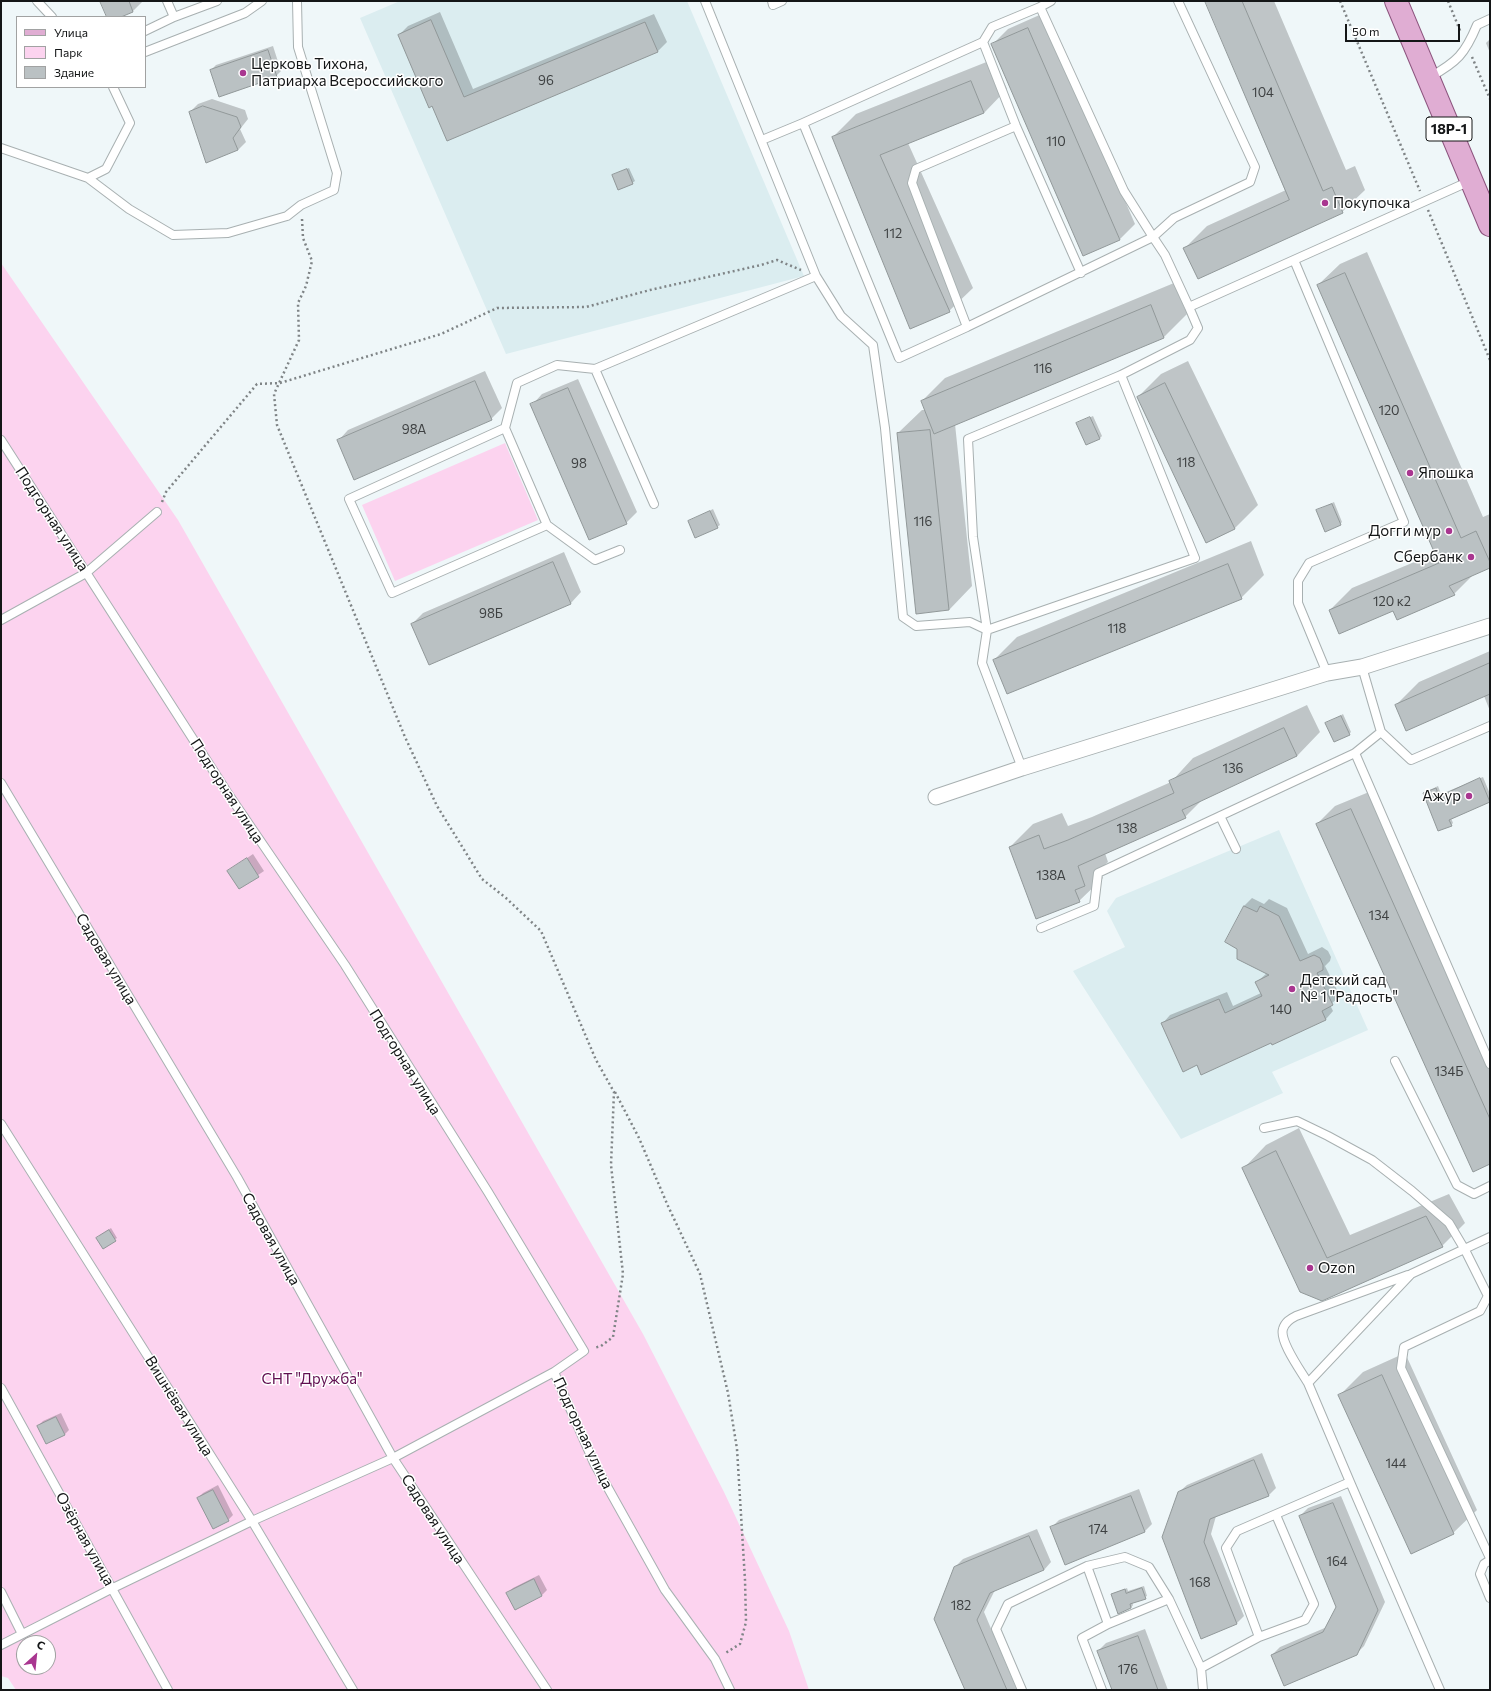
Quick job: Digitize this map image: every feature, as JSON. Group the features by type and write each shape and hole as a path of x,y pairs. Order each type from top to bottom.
{"main road":[{"name":"18Р-1","path":"1396,1 1471,180 1488,216"}],"street":[{"path":"936,797 1022,768 1327,673 1362,668 1490,626"}],"lane":[{"path":"37,1 51,16"},
{"path":"167,1 174,17"},
{"path":"146,30 217,1"},
{"path":"146,52 246,12 262,1"},
{"path":"1,148 88,178 128,209 172,235 228,233 287,216 301,205 334,190 337,173 298,47 297,1"},
{"path":"705,1 816,276 841,316 873,345 884,428 903,617 916,626 970,622 987,630 1195,558 1121,375"},
{"path":"772,1 773,5 782,1"},
{"path":"762,140 983,42 992,27 1051,1"},
{"path":"803,123 899,358 1081,273 1154,237 1174,218 1250,182 1255,167 1178,1"},
{"path":"1022,768 982,663 987,630 973,537 968,439 1121,375 1190,340 1198,328 1165,255 1124,191 1040,7"},
{"path":"1428,78 1450,66 1467,47 1477,25 1490,19"},
{"path":"983,42 1016,126 1081,273"},
{"path":"88,178 106,169 130,123 113,88"},
{"path":"967,327 912,183 916,169 1016,126"},
{"path":"1189,307 1471,180"},
{"path":"1294,260 1404,522 1309,563 1298,581 1298,603 1327,673"},
{"path":"620,550 595,560 547,525 505,428 517,383 557,365 595,369 816,276"},
{"path":"595,369 654,504"},
{"path":"505,428 349,499 392,593 547,525"},
{"name":"Подгорная улица","path":"1,440 227,792 349,972 488,1192 584,1351 554,1372 594,1463 665,1590 715,1659 730,1690"},
{"path":"1,620 86,573 157,512"},
{"path":"1362,668 1381,732 1411,760 1490,726"},
{"path":"1041,928 1094,906 1098,873 1355,753 1381,732"},
{"path":"1355,753 1490,1064"},
{"name":"Садовая улица","path":"1,783 237,1177 393,1458 547,1690"},
{"path":"1220,816 1236,849"},
{"path":"1395,1061 1457,1185 1474,1194 1490,1186"},
{"path":"1264,1128 1297,1121 1372,1160 1412,1191 1448,1223 1465,1250 1488,1296 1480,1311 1404,1347 1401,1368 1490,1559 1484,1564 1480,1574 1490,1598"},
{"name":"Вишнёвая улица","path":"1,1124 252,1521 353,1690"},
{"path":"1440,1690 1308,1383 1282,1338 1283,1329 1287,1322 1296,1316 1411,1274 1490,1237"},
{"path":"1308,1383 1411,1274"},
{"path":"1,1645 113,1588 252,1521 393,1458 554,1372"},
{"name":"Озёрная улица","path":"1,1388 113,1588 168,1690"},
{"path":"1259,1637 1226,1548 1237,1531 1350,1482"},
{"path":"1201,1668 1259,1637 1305,1620 1314,1604 1276,1515"},
{"path":"1022,1690 996,1628 1008,1604 1087,1566 1125,1557 1149,1567 1169,1599 1201,1668 1203,1690"},
{"path":"1087,1566 1108,1624"},
{"path":"1,1592 22,1634"},
{"path":"1102,1690 1082,1638 1108,1624 1169,1599"}],"path":[{"path":"1340,1 1490,360"},
{"path":"301,205 303,238 312,261 306,286 298,303 299,340 274,394 277,425 405,737 437,806 482,879 506,898 541,932 596,1060 639,1138 668,1206 700,1274 728,1393 737,1450 745,1580 746,1622 740,1644 715,1659"},
{"path":"157,512 166,492 257,384 280,382 441,334 497,308 586,307 650,290 761,266 777,260 816,276"},
{"path":"584,1351 601,1346 612,1337 623,1274 611,1165 614,1092"}],"shaded area":[{"path":"400,1 687,1 804,276 506,354 360,18"},
{"path":"1279,830 1368,1030 1272,1072 1283,1093 1181,1139 1073,971 1125,947 1107,911 1116,898"}],"green space":[{"name":"СНТ \"Дружба\"","path":"1,263 178,520 643,1334 724,1492 789,1631 809,1690 16,1690 8,1678 1,1676"},
{"path":"505,443 538,520 395,581 362,505"}],"building":[{"path":"100,1 129,1 133,12 123,16 107,16"},
{"path":"1205,1 1242,1 1323,191 1332,187 1343,213 1198,279 1183,248 1289,200"},
{"path":"431,20 464,97 645,22 658,52 447,141 432,106 429,108 398,35"},
{"path":"1028,28 1120,240 1083,256 991,44"},
{"name":"Церковь Тихона, Патриарха Всероссийского","path":"268,50 277,77 219,97 210,70"},
{"path":"971,81 984,113 880,155 950,312 910,329 832,137"},
{"path":"203,106 237,117 241,127 233,138 238,150 206,163 189,112"},
{"path":"627,169 633,184 618,190 612,175"},
{"path":"1345,273 1461,538 1476,531 1490,562 1490,568 1449,586 1455,595 1397,620 1393,611 1339,634 1329,610 1439,563 1317,285"},
{"path":"1151,305 1164,338 934,434 921,401"},
{"path":"475,381 492,420 354,480 337,440"},
{"path":"1165,383 1235,529 1206,543 1137,397"},
{"path":"568,388 627,524 589,540 530,404"},
{"path":"1090,417 1100,439 1086,445 1076,423"},
{"path":"930,430 949,610 916,614 897,433"},
{"path":"1332,504 1341,525 1325,532 1316,510"},
{"path":"710,511 718,528 695,538 688,521"},
{"path":"553,562 571,604 429,665 411,624"},
{"path":"1228,564 1242,599 1007,694 993,660"},
{"path":"1490,663 1490,694 1406,731 1395,705"},
{"path":"1341,716 1350,735 1334,742 1325,723"},
{"path":"1284,728 1297,756 1182,810 1186,818 1078,866 1085,886 1075,890 1080,902 1036,919 1009,847 1039,835 1044,849 1068,840 1174,793 1169,781"},
{"path":"1480,778 1490,802 1449,820 1452,826 1438,831 1423,793 1436,788 1439,796"},
{"path":"1351,809 1490,1119 1490,1164 1473,1172 1316,824"},
{"path":"247,858 259,877 239,889 227,871"},
{"name":"Детский сад № 1 \"Радость\"","path":"1244,906 1257,912 1260,906 1279,916 1300,961 1314,955 1320,958 1323,965 1323,970 1317,973 1333,1005 1322,1011 1326,1020 1272,1045 1271,1043 1201,1075 1197,1065 1183,1072 1161,1023 1219,999 1225,1013 1262,996 1255,982 1269,975 1237,959 1237,949 1225,942"},
{"path":"1276,1151 1327,1258 1426,1216 1443,1247 1322,1301 1300,1292 1242,1168"},
{"path":"109,1230 116,1241 103,1249 96,1238"},
{"path":"1382,1375 1454,1534 1411,1554 1338,1395"},
{"path":"56,1417 65,1435 46,1444 37,1426"},
{"path":"1254,1460 1269,1496 1210,1519 1204,1542 1237,1624 1201,1639 1162,1537 1178,1492"},
{"path":"213,1490 229,1521 213,1529 197,1498"},
{"path":"1131,1496 1145,1532 1065,1565 1050,1527"},
{"path":"1333,1503 1378,1610 1357,1655 1284,1686 1271,1655 1323,1632 1336,1607 1299,1516"},
{"path":"1029,1536 1044,1570 990,1593 977,1620 1007,1690 965,1690 934,1619 954,1567"},
{"path":"534,1579 542,1596 515,1610 506,1593"},
{"path":"1142,1588 1146,1599 1130,1604 1131,1608 1118,1614 1111,1594 1125,1589 1126,1593"},
{"path":"1138,1636 1158,1690 1112,1690 1097,1651"}],"place":[{"name":"Церковь Тихона, Патриарха Всероссийского","path":"243,73"},
{"name":"Покупочка","path":"1325,203"},
{"name":"Япошка","path":"1410,473"},
{"name":"Догги мур","path":"1449,531"},
{"name":"Сбербанк","path":"1471,557"},
{"name":"Ажур","path":"1469,796"},
{"name":"Детский сад № 1 \"Радость\"","path":"1292,989"},
{"name":"Ozon","path":"1310,1268"}]}
